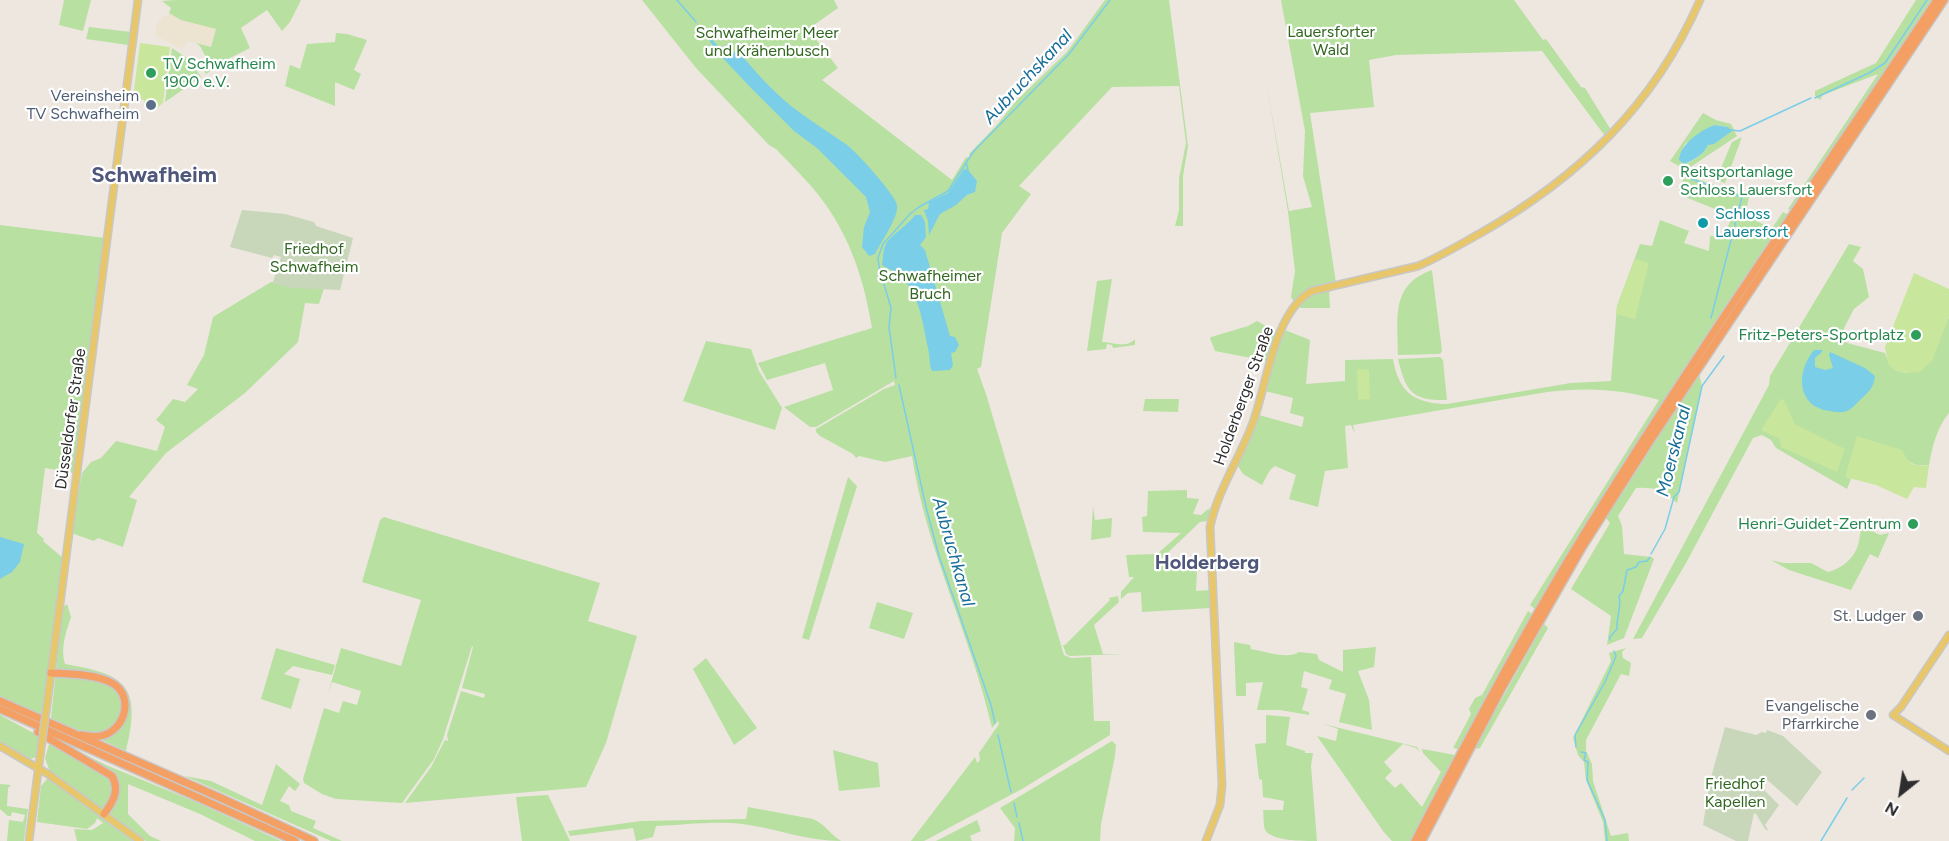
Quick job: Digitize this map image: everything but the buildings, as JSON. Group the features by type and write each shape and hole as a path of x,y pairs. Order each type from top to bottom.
{"highway":[{"path":"1422,841 1467,747 1606,498 1794,220 1937,0"},
{"path":"1799,212 1944,0"},
{"path":"51,673 101,679 117,687 124,698 123,717 113,731 96,737 72,734"},
{"path":"0,701 314,841"},
{"path":"3,711 112,776 116,785 116,794 112,804 104,813"},
{"path":"3,711 296,841"},
{"path":"1415,841 1462,757"}],"main road":[{"name":"Düsseldorfer Straße","path":"29,841 138,0"},
{"name":"Holderberger Straße","path":"1206,841 1220,805 1222,785 1210,527 1221,495 1256,415 1269,361 1293,307 1300,298 1312,291 1418,266 1435,259 1492,227 1552,188 1605,142 1631,114 1672,55 1700,0"},
{"path":"1949,635 1901,707 1893,715 1949,751"},
{"path":"0,746 39,768 140,841"}],"shaded area":[{"path":"169,13 181,20 216,28 211,47 188,41 182,49 156,36 156,27 163,15 166,17"}],"green space":[{"path":"64,0 91,0 83,31 59,25"},
{"path":"301,0 290,22 282,31 267,10 241,28 250,48 206,74 201,64 208,61 196,43 211,47 216,29 181,20 169,13 171,8 162,1"},
{"path":"642,0 834,0 838,8 808,29 838,68 822,80 952,180 966,157 969,158 969,154 1016,101 1067,52 1105,0 1169,0 1188,146 1183,176 1183,226 1175,226 1179,210 1179,178 1186,143 1179,86 1112,87 1019,186 1031,194 1002,233 981,367 977,369 1064,655 1071,658 1091,657 1094,721 1110,721 1110,735 1022,789 924,841 911,841 975,757 977,763 980,760 979,753 999,724 998,721 992,728 973,659 927,525 912,456 885,462 859,456 856,458 816,432 816,429 884,389 895,385 894,381 816,427 810,427 784,407 833,390 825,363 767,380 758,363 872,328 857,266 837,222 804,178 776,149 769,145 696,68"},
{"name":"Lauersforter Wald","path":"1281,0 1514,0 1543,40 1546,39 1581,87 1585,88 1611,130 1659,68 1698,0 1678,43 1631,111 1605,136 1542,51 1396,55 1369,60 1374,107 1310,113 1336,283 1308,290 1294,302 1291,297 1295,271 1288,212 1267,86 1289,211 1312,207 1303,176 1305,131"},
{"path":"1916,0 1933,0 1791,210 1788,209 1878,74 1823,95 1820,100 1815,96 1815,91 1876,63"},
{"path":"89,27 131,32 129,51 128,45 86,39"},
{"path":"336,33 367,40 354,70 361,74 354,90 335,82 335,106 285,86 290,65 300,69 307,44 335,42"},
{"name":"TV Schwafheim 1900 e.V.","path":"140,43 170,47 163,103 156,109 144,107 144,100 133,98"},
{"path":"172,48 190,60 201,77 165,102"},
{"path":"1703,113 1731,124 1737,136 1686,170 1670,161","holes":["1715,125 1728,127 1731,131 1708,145 1698,157 1688,163 1679,156 1685,144"]},
{"path":"1742,137 1725,183 1716,180 1732,142"},
{"path":"1685,175 1749,197 1745,216 1772,228 1783,212 1789,215 1598,504 1535,609 1530,605 1659,400 1617,391 1561,390 1353,425 1355,434 1351,425 1345,426 1348,468 1325,471 1318,507 1289,499 1296,475 1275,466 1270,470 1262,485 1243,474 1238,466 1259,415 1302,427 1304,417 1290,413 1293,398 1265,391 1271,360 1285,330 1310,340 1306,384 1345,381 1345,360 1393,359 1399,380 1404,388 1417,398 1435,403 1447,404 1571,383 1611,381 1617,306 1640,244 1652,246 1660,220 1689,231 1684,243 1709,251 1710,236 1724,237 1732,216 1678,194"},
{"name":"Friedhof Schwafheim","path":"242,210 285,214 314,222 316,226 353,238 340,290 291,288 271,282 273,282 281,257 274,255 272,258 230,247"},
{"path":"0,225 105,238 73,473 45,468 37,533 63,558 42,715 0,696"},
{"path":"1849,244 1861,247 1853,261 1863,269 1869,297 1854,309 1844,328 1847,343 1885,353 1893,367 1907,373 1949,317 1949,413 1938,431 1929,465 1913,464 1903,453 1846,477 1851,479 1847,489 1776,448 1771,440 1762,435 1753,438 1686,563 1642,638 1633,639 1769,385 1770,376"},
{"path":"1635,259 1649,263 1635,319 1616,314"},
{"path":"1432,270 1442,351 1440,354 1398,355 1398,316 1403,294 1418,276"},
{"path":"1914,273 1949,289 1949,317 1932,361 1920,372 1907,373 1894,370 1888,363 1885,347"},
{"path":"1112,279 1102,342 1128,344 1135,339 1135,345 1113,348 1112,345 1107,344 1106,349 1087,351 1097,281"},
{"path":"271,282 291,288 324,288 319,304 305,303 298,342 245,393 166,453 129,497 137,500 123,547 98,538 94,541 71,533 82,473 91,462 101,458 116,441 157,451 165,427 156,420 173,399 185,402 198,389 187,385 204,355 213,317"},
{"path":"1329,288 1330,308 1297,306 1312,293"},
{"path":"1257,321 1279,333 1267,361 1215,351 1211,337"},
{"path":"706,341 751,349 759,371 782,408 775,430 683,401"},
{"path":"1440,357 1443,360 1447,400 1426,399 1412,392 1404,379 1398,359"},
{"path":"1359,369 1369,370 1370,399 1358,400 1357,371"},
{"path":"1699,374 1702,386 1677,503 1658,490 1636,488 1618,516 1622,526 1624,554 1654,559 1624,638 1607,645 1611,616 1571,589 1610,523 1606,518"},
{"path":"1145,399 1179,399 1178,412 1143,411"},
{"path":"1781,399 1784,400 1795,424 1845,449 1837,472 1781,447 1780,439 1761,430"},
{"path":"1857,436 1902,450 1907,459 1915,465 1929,465 1926,488 1914,487 1907,499 1876,485 1845,477"},
{"path":"848,477 857,486 809,640 802,638"},
{"path":"1187,490 1187,498 1199,499 1193,514 1201,515 1214,504 1208,510 1212,509 1208,521 1200,522 1156,564 1209,561 1209,571 1197,571 1196,591 1211,590 1210,608 1142,612 1141,592 1128,593 1121,599 1121,592 1134,577 1129,577 1126,555 1157,554 1181,533 1143,532 1142,517 1147,516 1148,491"},
{"path":"1093,506 1095,520 1112,518 1111,537 1091,540"},
{"path":"384,517 600,583 588,621 637,636 606,743 586,787 405,803 431,767 445,740 448,741 447,735 461,691 484,698 485,694 462,688 472,646 443,739 434,759 402,803 336,799 304,783 303,779 324,708 339,713 343,701 357,705 361,691 332,682 327,697 341,648 401,666 421,600 362,582 380,520"},
{"path":"1862,526 1880,535 1889,533 1878,558 1870,554 1851,590 1789,570 1771,560 1783,563 1811,563 1828,572 1834,570 1844,565 1855,552"},
{"path":"1118,596 1119,602 1094,625 1103,654 1124,654 1070,656 1066,654 1063,645 1110,600 1109,598"},
{"path":"877,602 913,613 904,639 869,628"},
{"path":"67,604 71,617 63,646 65,664 103,673 124,687 130,698 132,711 126,751 100,739 110,736 119,729 128,715 126,703 115,683 56,669 63,607"},
{"path":"1528,611 1532,614 1458,749 1453,748 1471,714 1469,709 1475,698 1482,695"},
{"path":"1544,624 1548,628 1480,748 1474,749"},
{"path":"1234,642 1250,645 1251,649 1276,654 1289,655 1299,652 1317,654 1319,660 1343,672 1343,650 1376,647 1374,667 1358,671 1369,700 1372,730 1339,722 1346,694 1329,689 1332,680 1304,671 1301,687 1308,689 1302,710 1309,712 1309,715 1280,710 1257,710 1263,682 1246,683 1246,696 1236,696"},
{"path":"276,648 335,665 332,675 293,666 284,674 300,679 291,709 261,699"},
{"path":"1626,648 1622,652 1623,658 1631,663 1629,676 1621,674 1586,740 1586,751 1592,764 1593,781 1611,836 1628,833 1629,841 1605,841 1603,822 1586,780 1584,762 1578,755 1573,738 1611,661 1609,653"},
{"path":"706,658 757,728 734,745 693,669"},
{"path":"58,676 100,682 119,693 123,702 120,715 110,731 86,732 51,718 55,679"},
{"path":"0,715 39,736 37,757 29,759 0,743"},
{"path":"1266,715 1290,717 1286,745 1305,751 1305,753 1313,753 1311,766 1317,841 1281,838 1265,830 1263,810 1283,810 1284,801 1263,797 1262,780 1259,779 1255,744 1266,743"},
{"path":"1323,724 1417,747 1420,752 1416,748 1403,744 1384,762 1392,771 1385,778 1395,788 1401,783 1422,807 1441,772 1422,749 1455,755 1411,841 1392,841 1383,831 1317,736 1336,741 1338,729"},
{"name":"Friedhof Kapellen","path":"1725,727 1756,735 1766,733 1767,730 1783,736 1822,772 1797,806 1764,777 1761,787 1779,805 1765,825 1769,831 1754,813 1748,841 1736,841 1703,825 1710,781"},
{"path":"50,741 111,778 113,794 105,808 99,807 50,772 45,758"},
{"path":"1112,741 1116,745 1115,756 1101,824 1100,841 1014,841 1015,828 1000,808"},
{"path":"60,742 106,765 196,802 281,841 255,841 200,814 128,784 128,814 150,836 161,841 146,841 109,813 114,804 111,773"},
{"path":"833,750 878,763 880,787 839,791"},
{"path":"276,764 300,784 295,791 289,786 280,801 289,805 291,811 316,821 313,828 342,841 331,841 185,776 211,781 262,805"},
{"path":"47,779 133,841 77,841 74,829 92,830 103,823 97,818 95,823 87,829 37,822 41,786"},
{"path":"0,784 11,785 8,788 7,806 28,809 24,841 7,841 9,820 23,822 25,815 12,812 11,816 8,816 0,809"},
{"path":"548,795 570,841 522,841 516,797"},
{"path":"748,807 813,819 841,841 727,823 656,826 653,837 636,841 633,828 570,836 568,831 641,821 746,819"},
{"path":"977,820 981,831 970,836 972,841 936,841"}],"water":[{"path":"696,22 718,46 723,47 732,43 723,51 724,55 740,53 784,100 847,145 883,183 895,200 897,210 875,254 869,256 862,247 864,227 870,212 866,197 817,148 794,131 751,88 719,54"},
{"path":"1715,125 1728,127 1732,131 1714,144 1708,145 1691,161 1684,164 1679,160 1687,143"},
{"path":"964,169 968,170 977,181 975,192 940,214 929,235 924,210 928,209 929,202 948,193"},
{"path":"915,215 921,215 925,222 926,237 920,245 925,250 950,336 955,337 959,345 955,352 951,353 953,365 950,370 932,371 922,318 912,290 899,274 882,265 887,242"},
{"path":"1814,350 1822,350 1815,358 1815,367 1825,370 1833,368 1830,352 1865,368 1875,376 1869,392 1849,410 1836,412 1818,408 1805,395 1802,387 1804,368"},
{"path":"0,537 24,544 20,562 12,572 0,579"}],"waterway":[{"path":"677,0 696,22"},
{"name":"Aubruchkanal","path":"896,378 889,327 891,308 878,258 883,244 910,214 948,191 973,152 1069,54 1110,0"},
{"name":"Moerskanal","path":"1815,98 1885,63 1927,0"},
{"name":"Moerskanal","path":"1731,130 1740,131 1811,98"},
{"name":"Aubruchkanal","path":"966,162 968,170"},
{"name":"Moerskanal","path":"1686,177 1742,197 1711,318"},
{"name":"Moerskanal","path":"1651,554 1665,529 1674,497 1679,492 1702,386 1724,356"},
{"name":"Aubruchkanal","path":"899,385 939,556 991,705 995,723"},
{"name":"Moerskanal","path":"1610,640 1617,629 1619,596 1623,591 1627,570 1636,567 1639,562 1647,561 1650,557"},
{"name":"Moerskanal","path":"1576,747 1575,735 1605,682 1616,656 1614,651"},
{"name":"Aubruchkanal","path":"998,735 1011,792"},
{"name":"Moerskanal","path":"1581,752 1586,753 1584,760 1588,762 1587,780 1605,820 1607,841"},
{"path":"1852,790 1864,778"},
{"path":"1821,841 1847,798"},
{"name":"Aubruchkanal","path":"1014,803 1017,817"},
{"name":"Aubruchkanal","path":"1019,823 1023,841"}],"place":[{"name":"TV Schwafheim 1900 e.V.","path":"151,73"},
{"name":"Vereinsheim TV Schwafheim","path":"151,105"},
{"name":"Reitsportanlage Schloss Lauersfort","path":"1668,181"},
{"name":"Schloss Lauersfort","path":"1703,223"},
{"name":"Fritz-Peters-Sportplatz","path":"1916,335"},
{"name":"Henri-Guidet-Zentrum","path":"1913,524"},
{"name":"St. Ludger","path":"1918,616"},
{"name":"Evangelische Pfarrkirche","path":"1871,715"}],"district":[{"name":"Schwafheim","path":"154,176"},
{"name":"Holderberg","path":"1207,563"}],"park label":[{"name":"Schwafheimer Meer und Krähenbusch","path":"767,42"},
{"name":"Schwafheimer Bruch","path":"930,285"}],"water label":[{"name":"Aubruchskanal","path":"1028,77"}]}
